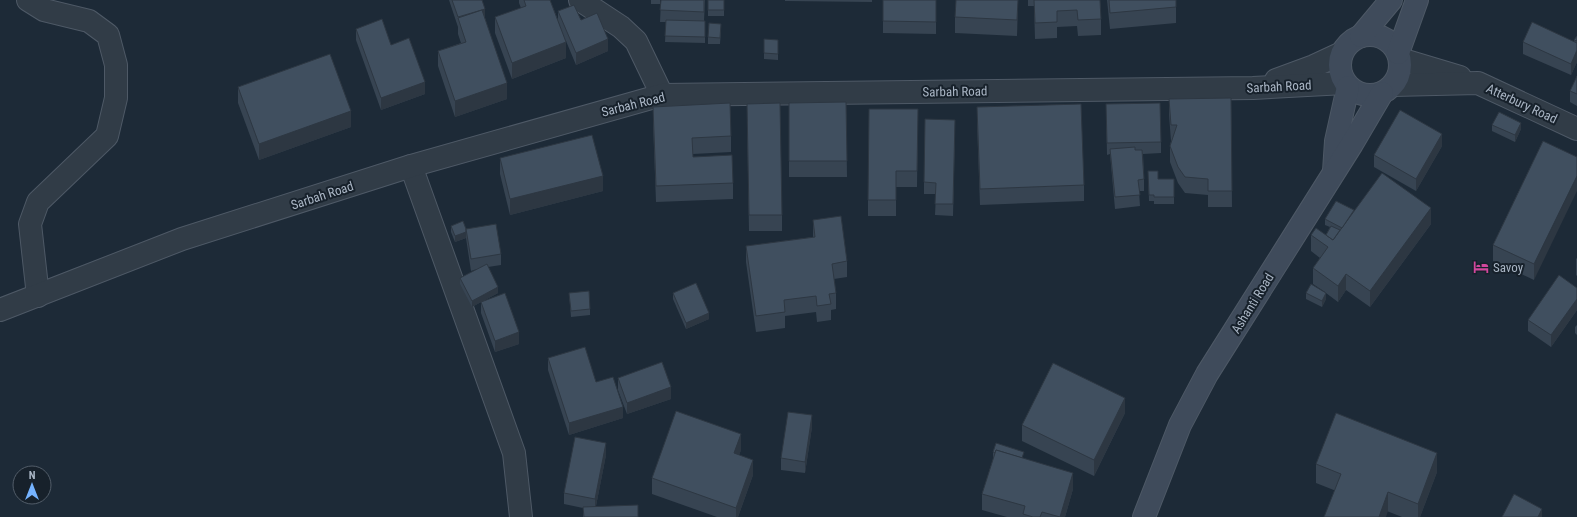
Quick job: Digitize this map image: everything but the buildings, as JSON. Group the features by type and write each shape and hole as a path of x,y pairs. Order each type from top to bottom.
{"street":[{"path":"28,0 44,10 90,21 108,36 116,65 116,98 107,136 38,202 30,224 38,296"},
{"path":"580,0 621,27 636,41 662,95"},
{"path":"1361,36 1391,0"},
{"path":"1334,173 1387,89 1400,73 1399,56 1417,0"},
{"path":"1387,89 1364,95 1347,85 1340,74 1339,64 1342,54 1353,40 1361,36 1372,35 1382,37 1392,44 1399,56 1478,83"},
{"path":"1253,88 1314,66 1342,54"},
{"name":"Atterbury Road","path":"1387,89 1478,83 1577,129"},
{"name":"Sarbah Road","path":"0,310 182,239 411,166 662,95 1253,88 1347,85"},
{"name":"Ashanti Road","path":"1144,517 1180,425 1207,374 1334,173 1336,141 1347,85"},
{"path":"411,166 514,453 521,517"}],"place":[{"name":"Savoy","path":"1481,267"}]}
